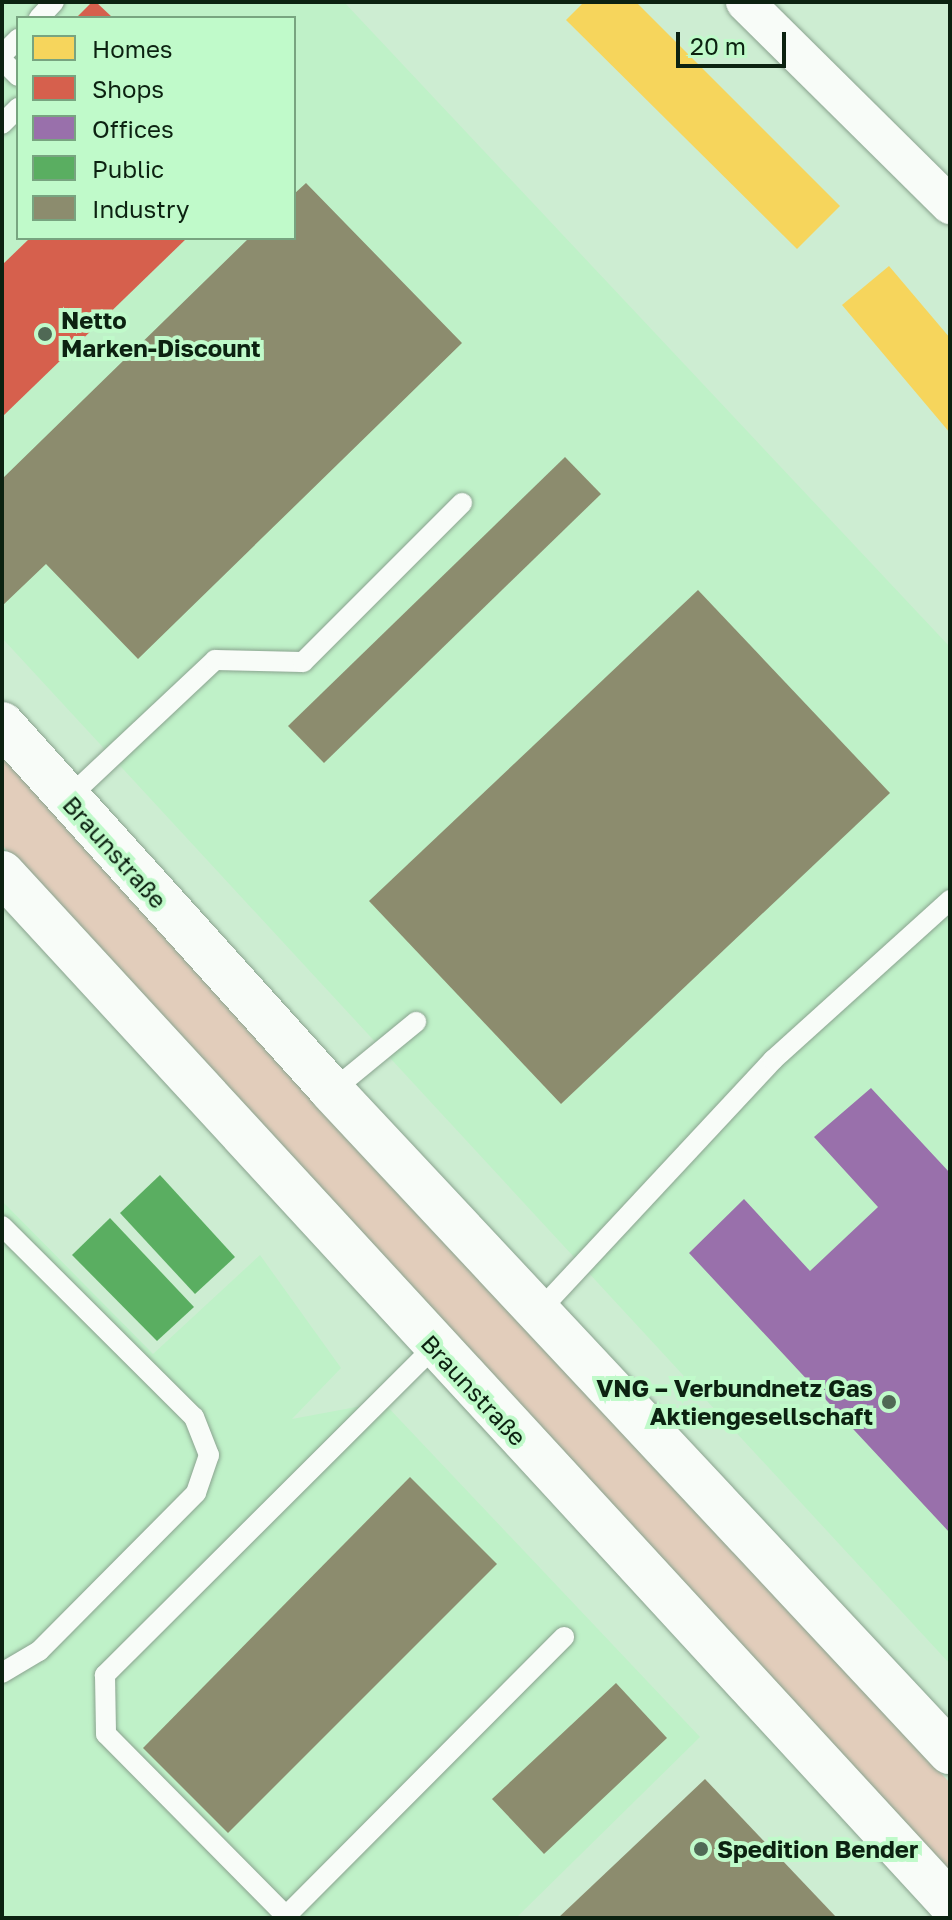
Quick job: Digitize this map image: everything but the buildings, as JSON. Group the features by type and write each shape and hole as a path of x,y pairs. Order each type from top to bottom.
{"main road":[{"name":"Braunstraße","path":"2,724 332,1091 950,1752"},
{"name":"Braunstraße","path":"7,888 950,1903"}],"street":[{"path":"745,2 950,205"}],"lane":[{"path":"16,41 2,58 16,74"},
{"path":"67,799 215,660 303,662 462,503"},
{"path":"538,1312 773,1060 950,900"},
{"path":"332,1091 416,1022"},
{"path":"2,1226 194,1417 209,1455 196,1493 39,1651 2,1673"},
{"path":"434,1347 105,1675 106,1734 286,1916 564,1637"}],"shaded area":[{"path":"2,2 344,2 950,647 950,1664 2,638"},
{"path":"2,754 950,1783 950,1873 2,845"},
{"path":"2,1201 153,1354 260,1255 341,1368 292,1419 383,1402 700,1737 516,1918 2,1918"}],"place":[{"name":"Netto Marken-Discount","path":"45,334"},
{"name":"VNG – Verbundnetz Gas Aktiengesellschaft","path":"889,1402"},
{"name":"Spedition Bender","path":"701,1849"}]}
